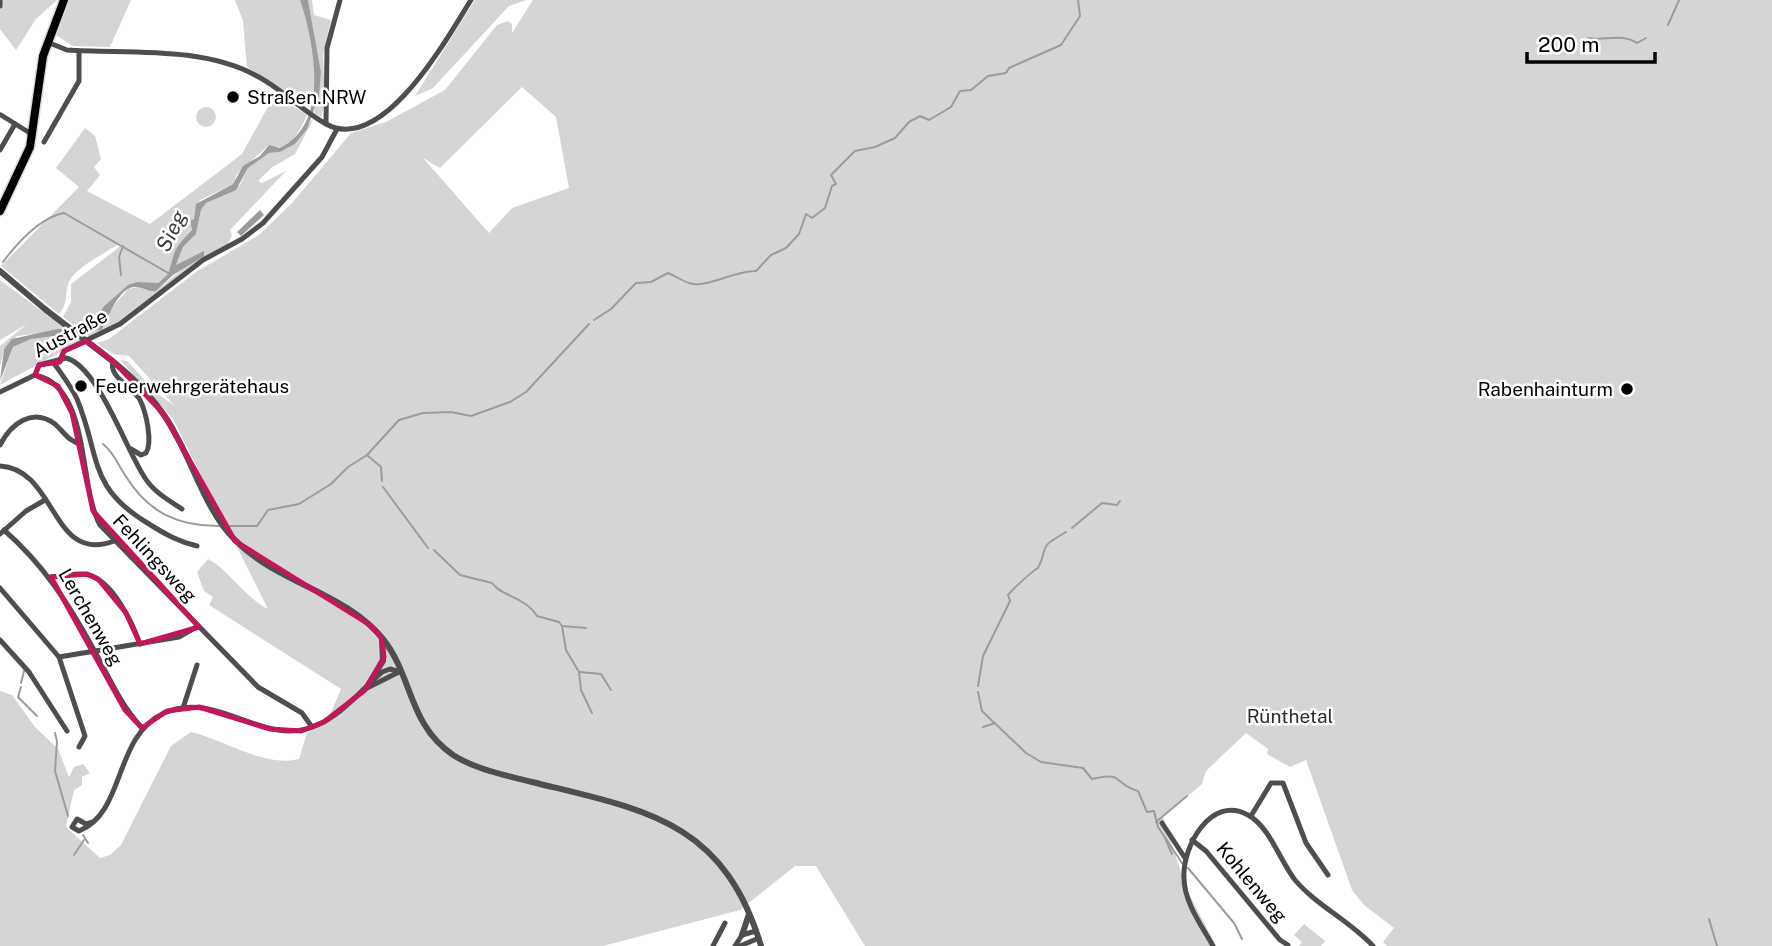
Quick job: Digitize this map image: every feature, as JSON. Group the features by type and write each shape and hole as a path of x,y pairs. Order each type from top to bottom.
{"main road":[{"path":"0,211 3,199 21,171 33,135 47,43 64,0"}],"street":[{"path":"0,0 0,6"},
{"path":"326,124 327,48 340,0"},
{"path":"47,43 67,50 220,61 261,78 316,118 337,129 374,120 407,95 471,0"},
{"path":"44,142 79,80 79,51"},
{"path":"1,115 33,135"},
{"path":"0,150 15,124"},
{"name":"Austraße","path":"0,392 35,375 39,365 57,361 64,352 120,324 203,260 263,223 322,157 337,129"},
{"path":"2,274 113,361 163,413 207,498 235,541 283,574 359,616 381,637 423,724 438,741 461,760 495,773 648,813 686,833 720,864 749,912 761,946"},
{"path":"181,509 151,486 85,370 70,358 57,361 76,398 93,459 113,498 129,512 164,534 197,546"},
{"path":"113,361 113,372 141,401 150,441 146,453 141,455 129,448"},
{"name":"Fehlingsweg","path":"35,375 47,377 64,394 82,444 93,511 114,541 258,687 302,713 312,727"},
{"path":"0,445 18,422 39,417 50,421 75,443 82,444"},
{"path":"0,466 24,471 73,536 92,545 114,541"},
{"path":"2,532 26,511 45,500"},
{"name":"Lerchenweg","path":"2,532 51,577 125,710 142,728"},
{"path":"51,577 87,574 98,579 126,613 140,644"},
{"path":"0,588 60,657 85,736 79,747"},
{"path":"60,657 178,637 198,626"},
{"path":"367,688 383,661 381,637"},
{"path":"0,640 29,672 67,732"},
{"path":"183,708 197,665"},
{"path":"92,822 110,797 131,745 142,728 167,711 183,708 215,710 286,732 312,727 332,716 384,671 400,672"},
{"path":"1251,816 1271,783 1283,783 1306,843 1328,875"},
{"path":"1213,946 1188,899 1184,879 1185,858 1192,840 1207,821 1220,813 1231,811 1251,816 1303,889 1373,946"},
{"path":"1162,823 1185,858"},
{"name":"Kohlenweg","path":"1192,840 1206,851 1280,940 1288,945"},
{"path":"738,946 749,912"},
{"path":"713,946 724,923"},
{"path":"742,935 757,934"},
{"path":"738,946 757,934"}],"highlighted area":[{"path":"87,341 113,361 163,413 235,541 370,625 381,637 384,657 365,690 324,722 301,731 270,729 199,707 167,711 142,728 125,710 51,577 87,574 98,579 126,613 140,644 199,627 93,511 72,413 58,386 35,375 39,365 60,362 64,351"}],"green space":[{"path":"0,0 57,0 36,19 16,50 0,29"},
{"path":"63,0 131,0 110,47 73,46 56,35 65,5"},
{"path":"235,0 300,0 314,54 315,82 309,108 247,67 243,21"},
{"path":"308,0 312,0 314,15 331,20 323,55 325,102 321,117 314,113 321,72"},
{"path":"475,0 526,0 509,6 433,88 415,96"},
{"name":"Rünthetal","path":"533,0 1772,0 1772,946 1387,946 1383,942 1394,928 1364,905 1352,890 1306,760 1290,767 1267,754 1268,749 1246,733 1206,771 1202,784 1163,817 1186,888 1216,946 865,946 816,866 795,866 740,910 603,946 0,946 0,691 12,695 35,727 58,749 69,777 74,767 83,764 90,773 82,777 82,785 74,790 66,827 100,858 110,855 121,845 171,746 191,732 259,757 286,761 299,759 307,733 327,722 341,689 209,605 213,597 204,591 197,572 208,559 268,609 173,419 120,360 127,361 159,395 174,405 129,356 113,354 97,343 109,339 196,272 259,235 292,203 351,133 386,122 445,90 497,25 508,21 512,24 512,33","holes":["522,87 556,117 569,188 512,208 489,233 423,158 440,168"]},
{"path":"275,94 307,115 294,137 280,147 273,149 269,145 237,174 233,184 200,200 194,219 190,220 192,230 168,274 155,285 128,285 104,306 95,326 79,329 63,317 71,302 71,284 122,245 119,243 73,276 59,314 1,266 79,187 56,168 85,128 95,136 101,159 94,167 100,175 87,191 150,224 242,154"},
{"path":"206,107 213,110 216,117 213,124 206,127 199,124 196,117 199,110"},
{"path":"312,119 295,154 271,168 258,181 262,183 286,171 230,230 232,235 228,244 116,325 91,338 84,332 102,330 106,315 128,289 139,287 156,291 204,251 179,267 176,265 183,247 196,234 201,210 206,203 240,185 248,168 269,153 280,152 295,144"},
{"path":"0,280 67,330 17,336 4,349 0,367 0,346 27,324 0,340"},
{"path":"71,334 81,341 0,385 13,347 31,339"},
{"path":"1304,924 1325,941 1321,946 1299,946 1302,942 1294,935"}],"shaded area":[{"path":"300,0 308,0 321,72 319,96 307,129 295,144 280,152 269,153 248,168 236,190 206,203 201,210 196,234 183,247 176,265 204,251 204,256 173,275 156,291 137,287 123,292 102,330 31,339 13,347 0,381 4,349 12,339 57,329 92,327 104,306 128,285 137,282 158,283 168,274 174,254 192,230 190,220 194,219 196,204 233,184 243,166 260,156 269,145 279,148 295,137 306,121 312,102 314,81 310,38"},
{"path":"260,210 264,215 241,236 237,232"}],"waterway":[{"path":"594,320 611,309 636,283 651,282 668,273 686,282 703,284 739,273 756,271 771,255 786,248 799,234 806,214 812,218 825,208 832,186 836,184 831,175 855,151 875,147 895,138 909,122 920,116 929,120 951,107 960,91 971,90 988,76 1006,73 1009,68 1061,45 1080,16 1078,0"},
{"path":"1668,25 1679,0"},
{"path":"1588,38 1625,38 1637,43 1646,38"},
{"path":"3,262 38,225 64,213 170,274"},
{"path":"121,275 119,257 123,246"},
{"path":"228,526 257,526 268,510 299,504 331,484 348,467 367,455 399,420 423,413 451,412 471,416 510,402 526,392 589,324"},
{"path":"103,444 134,488 154,508 192,524 222,526"},
{"path":"367,455 381,467 382,481"},
{"path":"383,487 428,548"},
{"path":"1072,528 1102,503 1117,505 1120,501"},
{"path":"978,686 983,656 1010,601 1008,595 1038,568 1047,545 1066,532"},
{"path":"434,550 460,575 492,583 496,588 526,604 537,616 559,622 562,626 586,628"},
{"path":"562,626 566,650 579,672 581,690 592,713"},
{"path":"21,683 24,671"},
{"path":"580,672 601,674 611,690"},
{"path":"21,687 18,697 37,716"},
{"path":"978,692 982,711 1026,753 1041,762 1083,768 1092,779 1114,777 1138,791 1147,812 1154,811 1158,827 1182,863"},
{"path":"983,727 995,723"},
{"path":"55,733 55,771 68,816"},
{"path":"1156,822 1187,796"},
{"path":"83,835 88,843"},
{"path":"1165,838 1172,854"},
{"path":"74,855 84,840"},
{"path":"1188,868 1234,923 1242,939"},
{"path":"1709,919 1717,946"}],"place":[{"name":"Straßen.NRW","path":"233,97"},
{"name":"Feuerwehrgerätehaus","path":"81,386"},
{"name":"Rabenhainturm","path":"1627,389"}],"water label":[{"name":"Sieg","path":"171,231"}]}
